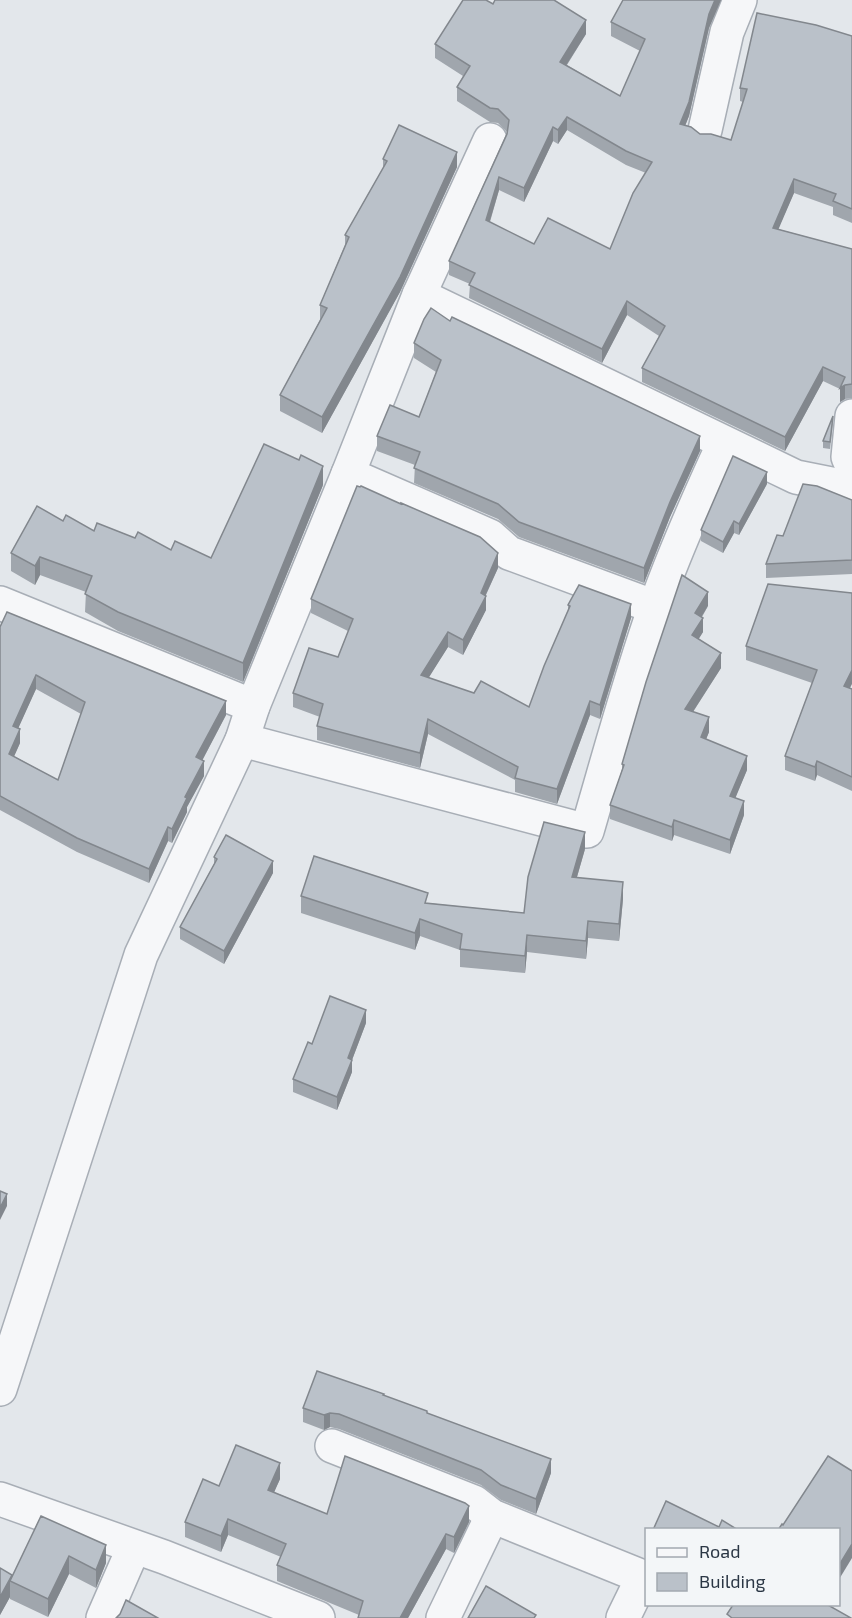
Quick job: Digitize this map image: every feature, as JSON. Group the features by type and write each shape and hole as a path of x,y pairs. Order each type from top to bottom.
{"street":[{"path":"705,130 727,32 740,0"},
{"path":"0,1389 11,1313 141,956 242,740 253,706 419,295 490,140"},
{"path":"419,295 796,477 852,488"},
{"path":"852,416 848,458 852,466"},
{"path":"242,740 588,831 620,717 655,607 724,442"},
{"path":"348,474 490,536 509,553 655,607"},
{"path":"0,603 253,706"},
{"path":"332,1446 474,1502 492,1516 643,1577 623,1618"},
{"path":"0,1499 164,1557 318,1618"},
{"path":"443,1618 492,1516"},
{"path":"103,1618 134,1547"}],"building":[{"path":"463,0 486,0 493,4 495,0 554,0 586,20 560,62 620,96 645,39 611,22 623,0 715,0 709,14 689,102 680,124 691,127 700,134 711,134 731,140 747,89 740,88 757,13 816,25 852,36 852,209 833,201 836,194 794,179 773,228 852,249 852,384 840,388 845,377 823,367 785,437 642,368 665,326 627,301 602,349 469,285 475,273 449,261 507,134 509,120 498,109 490,108 457,87 470,66 435,44","holes":["567,117 626,151 652,162 633,193 610,249 548,218 534,244 486,220 499,177 524,188 553,127 558,130"]},
{"path":"399,125 457,152 400,277 322,417 280,395 327,308 320,305 349,237 345,235 387,161 383,159"},
{"path":"431,308 450,321 452,317 700,436 670,502 644,568 519,522 498,504 414,468 420,452 377,436 390,405 419,417 441,360 414,343"},
{"path":"833,416 830,442 823,441"},
{"path":"264,444 299,460 301,455 323,466 243,663 118,612 85,594 92,576 40,557 35,566 11,553 37,506 63,521 66,515 94,531 97,523 135,538 138,532 171,550 175,541 211,558"},
{"path":"733,456 767,472 739,524 734,521 723,542 701,530"},
{"path":"803,484 817,486 852,500 852,560 766,564 777,535 783,536"},
{"path":"357,486 480,537 498,553 481,593 486,596 463,640 448,632 421,675 474,693 481,681 529,707 570,606 568,605 579,585 631,604 600,705 590,701 557,789 515,778 518,767 428,719 420,753 317,726 323,704 293,693 309,648 338,657 353,619 311,599"},
{"path":"682,575 708,592 695,613 703,618 692,635 721,653 685,709 709,717 701,737 747,756 730,796 744,801 730,840 674,820 672,827 610,805 624,765 622,764 646,682"},
{"path":"768,584 852,593 852,670 844,686 852,689 852,777 817,761 815,767 785,756 817,670 746,646"},
{"path":"7,612 226,701 196,757 204,761 185,797 187,798 172,829 168,827 149,869 77,838 0,796 0,627","holes":["36,675 85,702 58,780 9,754 20,729 13,726"]},
{"path":"544,822 585,832 572,877 623,882 619,924 588,921 586,941 527,935 525,956 460,949 462,934 420,919 415,933 301,896 314,856 428,893 425,903 524,913 528,877"},
{"path":"226,835 273,861 224,951 180,927 217,859 214,857"},
{"path":"330,996 366,1010 348,1058 352,1060 337,1097 293,1079 308,1042 312,1044"},
{"path":"0,1191 7,1194 0,1208"},
{"path":"317,1371 384,1394 427,1411 427,1413 551,1459 536,1499 501,1485 481,1470 339,1414 324,1415 303,1408"},
{"path":"236,1445 280,1463 268,1490 327,1514 345,1456 469,1506 454,1537 446,1534 400,1618 358,1618 363,1601 277,1565 286,1544 228,1519 221,1536 185,1522 203,1479 219,1486"},
{"path":"828,1456 852,1471 852,1544 840,1564 840,1528 779,1528"},
{"path":"666,1501 719,1527 722,1520 735,1528 654,1528"},
{"path":"41,1516 106,1545 96,1570 69,1556 48,1599 10,1581"},
{"path":"0,1568 12,1575 0,1597"},
{"path":"486,1586 536,1615 534,1618 468,1618"},
{"path":"126,1600 158,1618 116,1618"},
{"path":"732,1606 830,1606 851,1618 732,1618 727,1614"}]}
